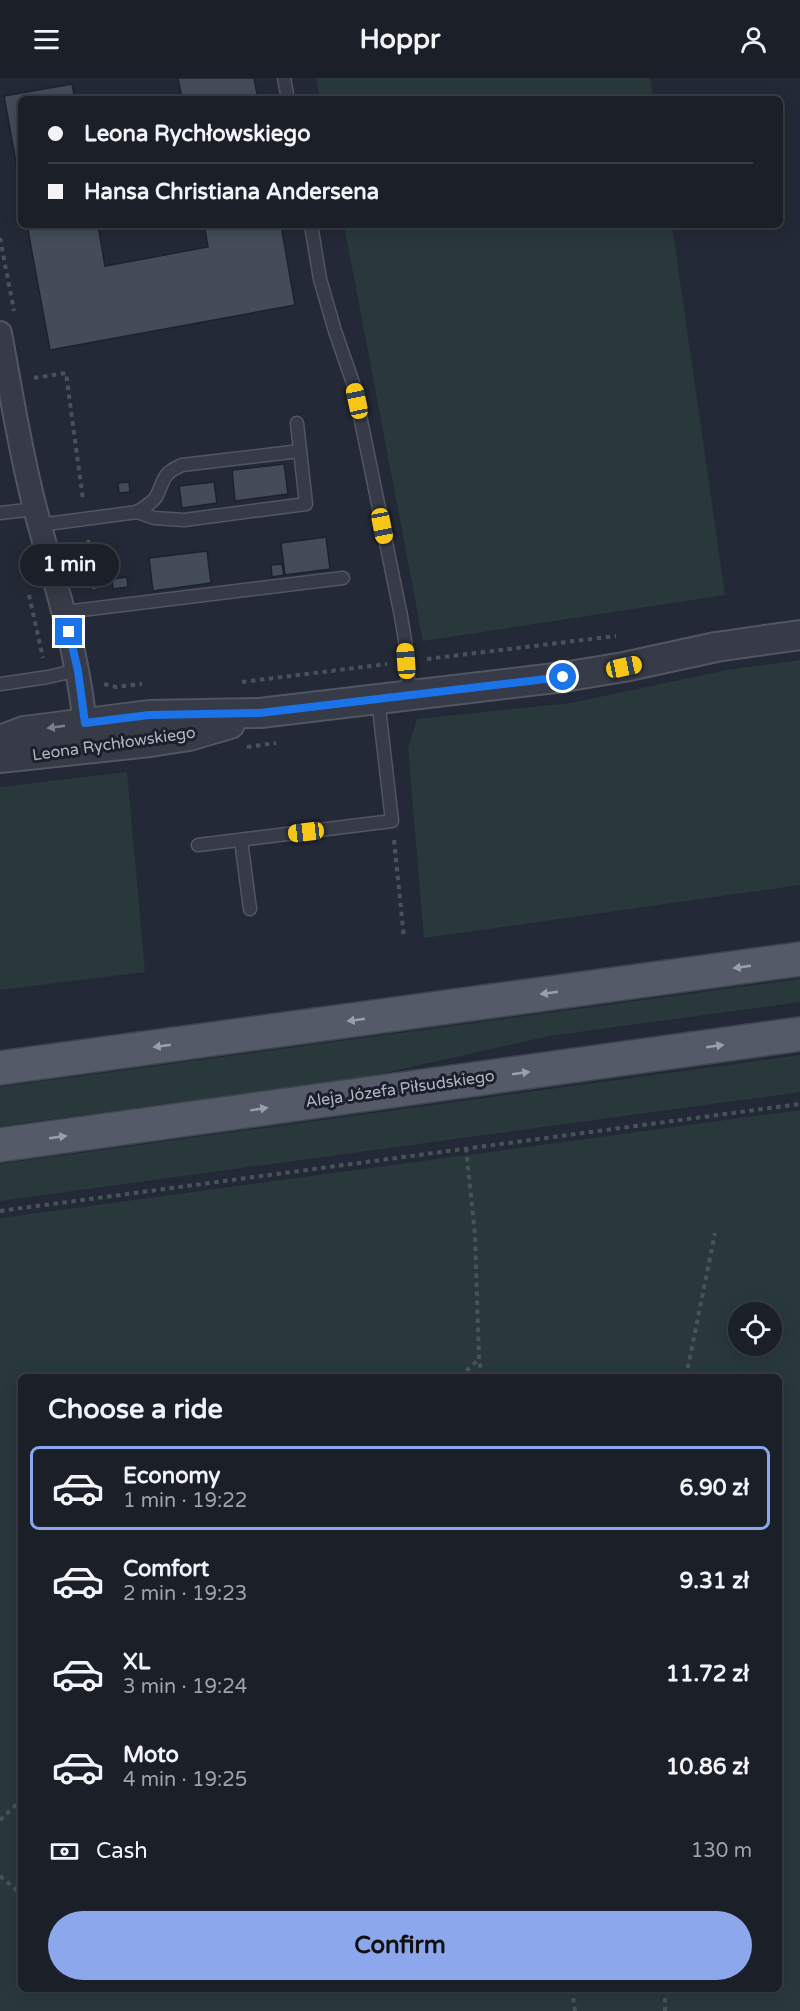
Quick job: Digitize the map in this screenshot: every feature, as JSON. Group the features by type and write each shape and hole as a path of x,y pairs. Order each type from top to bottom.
{"main road":[{"path":"0,1068 800,959"},
{"name":"Aleja Józefa Piłsudskiego","path":"0,1145 800,1034"}],"street":[{"path":"8,327 26,474 65,612 78,670 86,736"},
{"name":"Leona Rychłowskiego","path":"0,758 86,736 149,715 260,713 563,677 624,667 716,647 800,635"},
{"name":"Leona Rychłowskiego","path":"0,740 24,731 86,736"}],"lane":[{"path":"284,78 287,96"},
{"path":"312,228 320,279 353,383 364,435 401,616 409,694"},
{"path":"137,512 154,518 184,520 306,504 297,423"},
{"path":"0,513 85,520 137,512 155,499 162,479 170,470 182,465 300,452"},
{"path":"65,612 343,578"},
{"path":"0,684 78,670"},
{"path":"198,845 392,821 378,698"},
{"path":"241,840 250,909"}],"path":[{"path":"0,238 8,327"},
{"path":"27,379 66,373 96,608"},
{"path":"252,681 626,635"},
{"path":"392,821 404,938"},
{"path":"0,1211 800,1104"},
{"path":"465,1148 475,1235 482,1374"},
{"path":"687,1374 715,1233"},
{"path":"463,1374 479,1358"},
{"path":"0,1820 18,1803"},
{"path":"0,1876 18,1891"},
{"path":"572,1992 575,2011"},
{"path":"665,1992 665,2011"}],"shaded area":[{"path":"316,78 650,78 653,96 319,96"},
{"path":"345,228 672,228 725,595 423,641"},
{"path":"800,660 800,885 424,938 408,748 417,719 571,703 727,670"},
{"path":"127,772 145,972 0,990 0,787"},
{"path":"800,979 800,1002 549,1036 371,1076 0,1126 0,1087"},
{"path":"800,1055 800,1092 0,1201 0,1164"},
{"path":"800,1110 800,2011 0,2011 0,1218"}],"building":[{"path":"178,78 254,78 257,96 181,96"},
{"path":"72,84 74,96 18,96 18,173 4,96"},
{"path":"28,228 99,228 105,266 208,247 205,228 282,228 295,305 50,350"},
{"path":"284,464 288,494 235,501 232,470"},
{"path":"129,482 130,492 119,493 118,483"},
{"path":"214,482 217,503 182,508 179,486"},
{"path":"326,537 330,569 285,575 281,543"},
{"path":"207,551 211,583 153,591 149,558"},
{"path":"282,564 284,575 272,577 271,565"},
{"path":"127,577 128,587 113,589 112,579"}],"route":[{"path":"69,632 82,692 85,723 149,715 260,713 563,677"}]}
